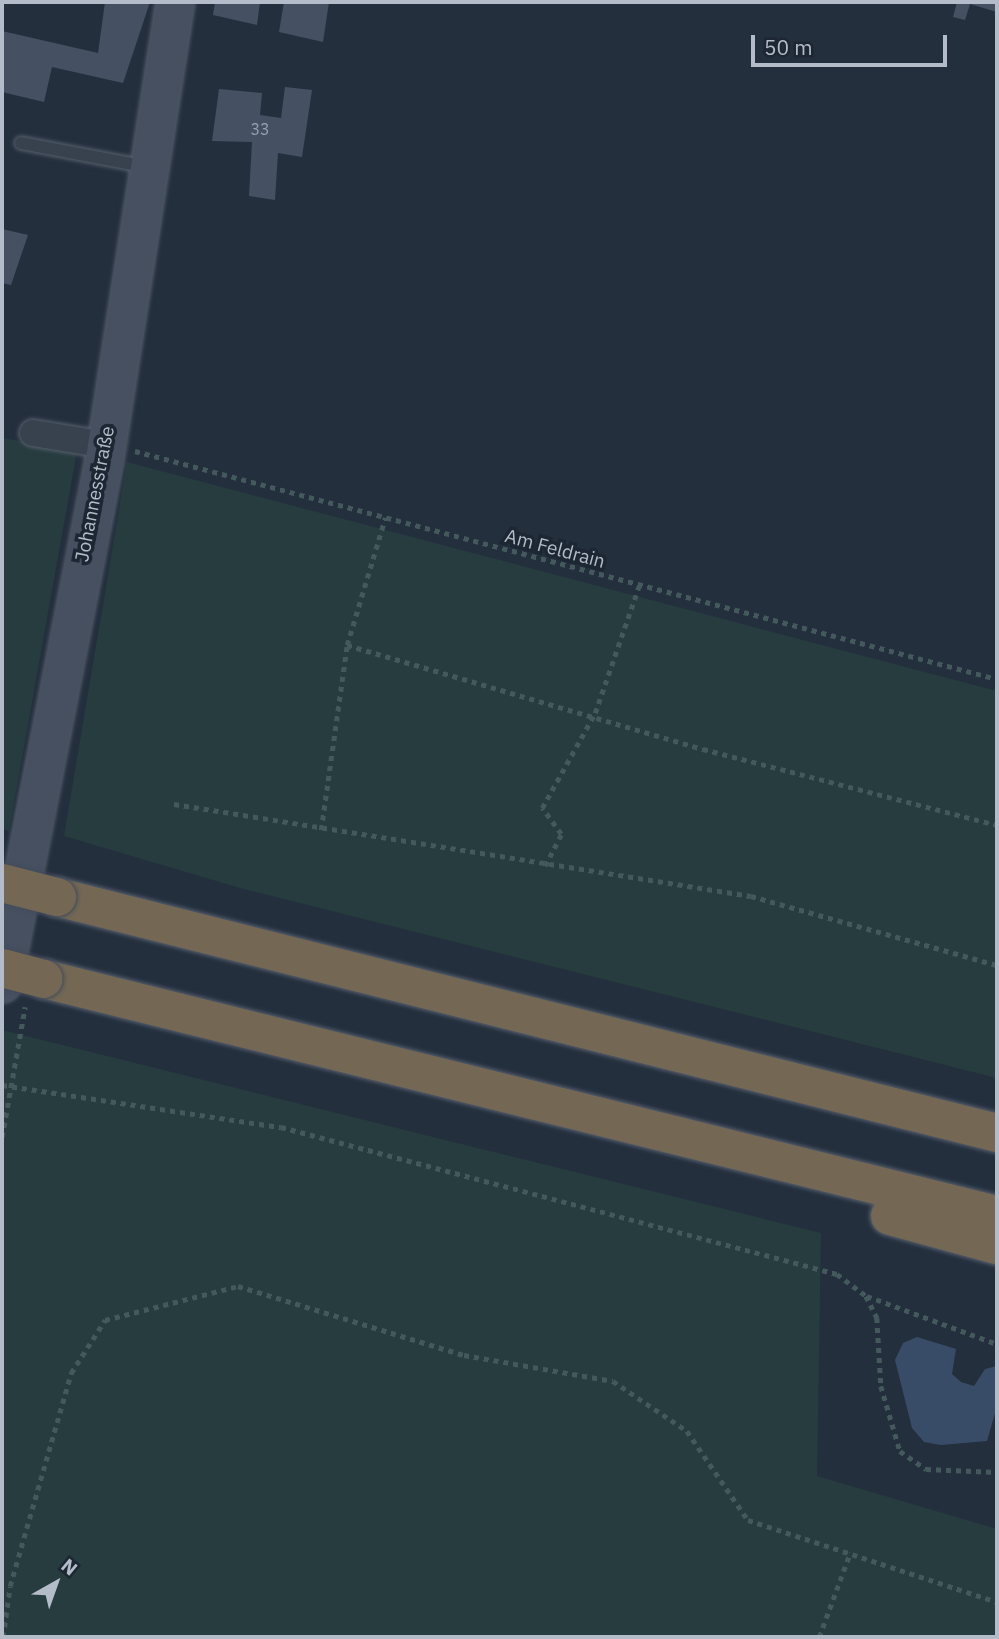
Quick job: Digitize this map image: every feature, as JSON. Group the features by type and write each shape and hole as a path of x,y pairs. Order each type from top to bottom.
{"highway":[{"path":"2,883 997,1132"},
{"path":"2,968 572,1114 997,1215"},
{"path":"572,1114 593,1135 997,1245"}],"main road":[{"name":"Johannesstraße","path":"2,983 106,445 174,2"}],"street":[{"path":"33,433 106,445"}],"lane":[{"path":"21,143 148,167"}],"path":[{"name":"Am Feldrain","path":"106,445 997,680"},
{"path":"321,830 347,645 385,518"},
{"path":"545,866 561,834 542,808 595,713 639,586"},
{"path":"347,645 595,713 703,748 997,825"},
{"path":"174,804 545,866 751,896 997,965"},
{"path":"2,1085 281,1127 737,1244 837,1274 866,1296 997,1344"},
{"path":"3,1637 9,1586 71,1373 105,1320 238,1286 464,1355 613,1381 687,1430 748,1520 997,1602"},
{"path":"866,1296 877,1318 881,1386 900,1451 926,1469 997,1472"},
{"path":"818,1637 850,1553"}],"green space":[{"path":"2,438 77,451 9,831 2,829"},
{"path":"127,462 997,691 997,1078 240,888 64,836"},
{"path":"2,1030 821,1233 817,1476 997,1529 997,1637 2,1637"}],"water":[{"path":"917,1337 956,1349 952,1374 961,1382 974,1386 985,1369 997,1366 997,1406 987,1441 941,1445 924,1442 912,1428 895,1360 903,1343"}],"building":[{"path":"105,2 150,2 123,83 52,67 44,102 2,92 2,31 98,53"},
{"path":"215,2 260,2 257,25 213,15"},
{"path":"284,2 329,2 323,42 279,32"},
{"path":"957,2 997,2 997,12 970,4 965,20 953,17"},
{"path":"285,87 312,90 302,157 278,153 275,200 249,196 252,142 212,141 219,89 262,93 260,115 281,118"},
{"path":"2,229 28,235 11,285 2,283"}]}
